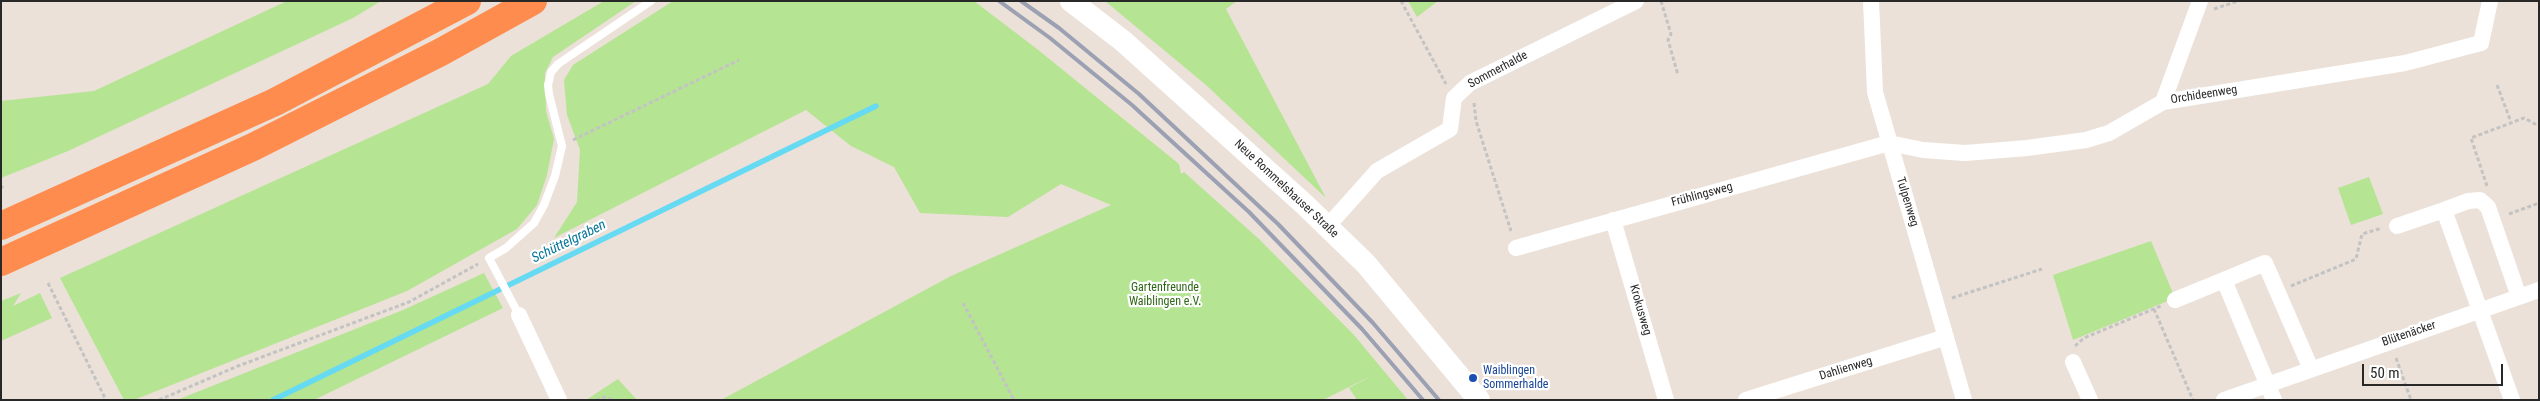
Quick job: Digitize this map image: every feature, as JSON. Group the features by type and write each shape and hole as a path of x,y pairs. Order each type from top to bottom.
{"highway":[{"path":"1,226 275,102 467,1"},
{"path":"1,262 253,147 424,61 533,1"}],"street":[{"name":"Neue Rommelshauser Straße","path":"1071,1 1123,41 1366,264 1479,400"},
{"name":"Sommerhalde","path":"1454,98 1476,79 1636,1"},
{"name":"Tulpenweg","path":"1871,1 1875,92 1937,303 1942,338 1964,400"},
{"path":"2163,102 2200,1"},
{"name":"Orchideenweg","path":"1889,143 1922,150 1965,153 2027,148 2086,140 2109,133 2163,102 2405,63 2482,43 2490,1"},
{"path":"1327,227 1377,171 1450,130 1454,98"},
{"name":"Frühlingsweg","path":"1516,248 1889,143"},
{"path":"2397,226 2468,200 2480,200 2488,207 2519,297"},
{"path":"2444,210 2512,400"},
{"name":"Krokusweg","path":"1613,220 1666,400"},
{"path":"2175,300 2265,263 2311,369"},
{"path":"2224,280 2274,400"},
{"name":"Blütenäcker","path":"2224,400 2539,290"},
{"path":"519,315 559,400"},
{"name":"Dahlienweg","path":"1746,400 1942,338"},
{"path":"2074,362 2090,400"}],"lane":[{"path":"519,315 489,258 506,248 534,223 544,205 555,176 562,146 548,85 551,72 558,64 651,1"}],"path":[{"path":"1401,1 1454,98"},
{"path":"1662,1 1671,34 1668,40 1678,74"},
{"path":"562,146 740,60"},
{"path":"2497,85 2511,122"},
{"path":"2480,200 2488,186 2471,138 2524,118 2539,126"},
{"path":"1476,121 1510,226"},
{"path":"2492,219 2539,203"},
{"path":"2278,292 2356,259 2362,234 2390,225 2397,226"},
{"path":"159,400 238,366 409,302 489,258"},
{"path":"1937,303 2042,269"},
{"path":"48,284 106,400"},
{"path":"2074,362 2073,350 2079,341 2175,300"},
{"path":"963,303 1014,400"},
{"path":"2154,309 2193,400"},
{"path":"2389,341 2411,400"},
{"path":"596,400 605,396 613,400"}],"green space":[{"path":"287,1 381,1 353,18 68,151 1,178 1,101 94,91"},
{"path":"604,1 636,1 553,57 545,73 546,111 554,139 547,175 537,205 517,229 407,291 134,400 124,400 60,278 488,84 511,56"},
{"name":"Gartenfreunde Waiblingen e.V.","path":"673,1 974,1 1037,49 1179,164 1181,174 1184,172 1260,240 1354,335 1408,400 1357,400 1349,388 1375,374 1323,400 721,400 951,276 1111,205 1061,184 1008,217 920,213 894,167 851,146 806,110 554,238 577,202 580,150 567,115 564,80 573,65"},
{"path":"1105,1 1237,1 1226,9 1326,198 1206,85"},
{"path":"1408,1 1438,1 1417,17"},
{"path":"2369,177 2383,214 2351,225 2338,188"},
{"path":"2151,241 2175,298 2073,340 2053,275"},
{"path":"484,273 503,308 314,400 177,400 403,310"},
{"path":"21,293 13,306 40,293 52,318 1,341 1,301"},
{"path":"618,379 637,400 586,400"}],"waterway":[{"name":"Schüttelgraben","path":"273,400 876,106"}],"railway":[{"path":"999,1 1050,38 1132,105 1249,212 1362,329 1423,400"},
{"path":"1021,1 1059,28 1139,94 1278,224 1373,323 1439,400"}],"place":[{"name":"Waiblingen Sommerhalde","path":"1473,378"}]}
